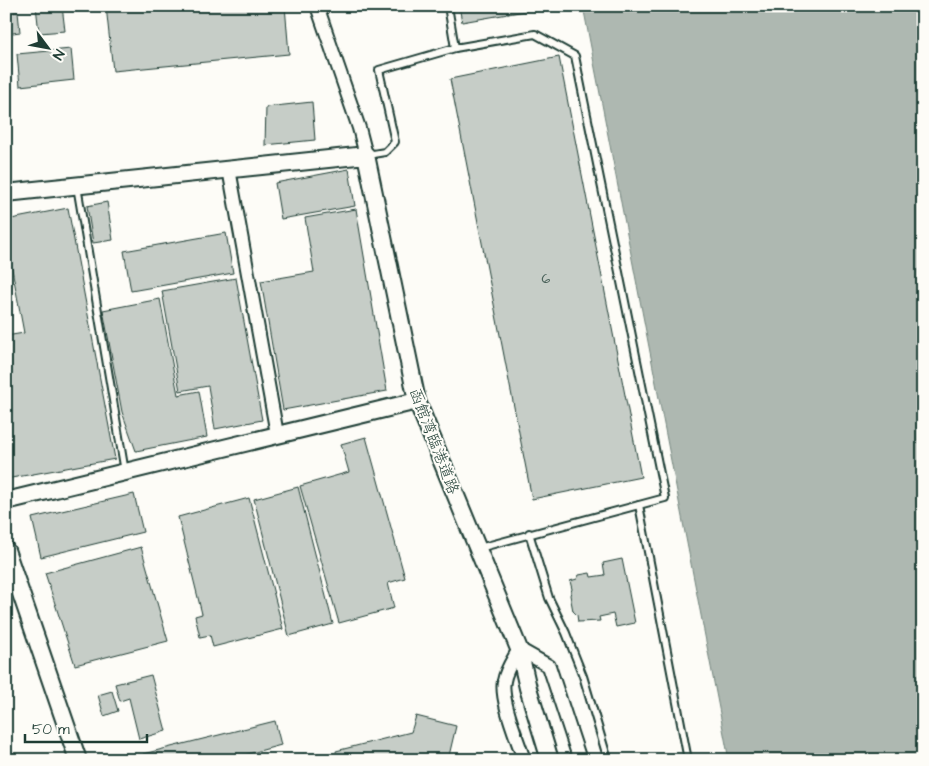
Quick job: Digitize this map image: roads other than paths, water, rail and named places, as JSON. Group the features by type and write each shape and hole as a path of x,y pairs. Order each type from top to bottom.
{"street":[{"path":"6,193 366,155 359,128 317,6"},
{"name":"函館湾臨港道路","path":"366,155 417,401 519,649 528,688 550,760"},
{"path":"229,169 277,434"},
{"path":"6,501 125,474 277,434 417,401"},
{"path":"6,550 78,760"},
{"path":"524,760 505,700 503,683 508,668 519,649 549,666 580,760"}],"lane":[{"path":"448,6 455,48"},
{"path":"366,155 385,152 395,142 379,70 455,48 535,34 575,56 665,498 529,533 478,549"},
{"path":"76,185 125,474"},
{"path":"640,505 688,760"},
{"path":"529,533 549,598 566,633 582,676 608,760"}]}
